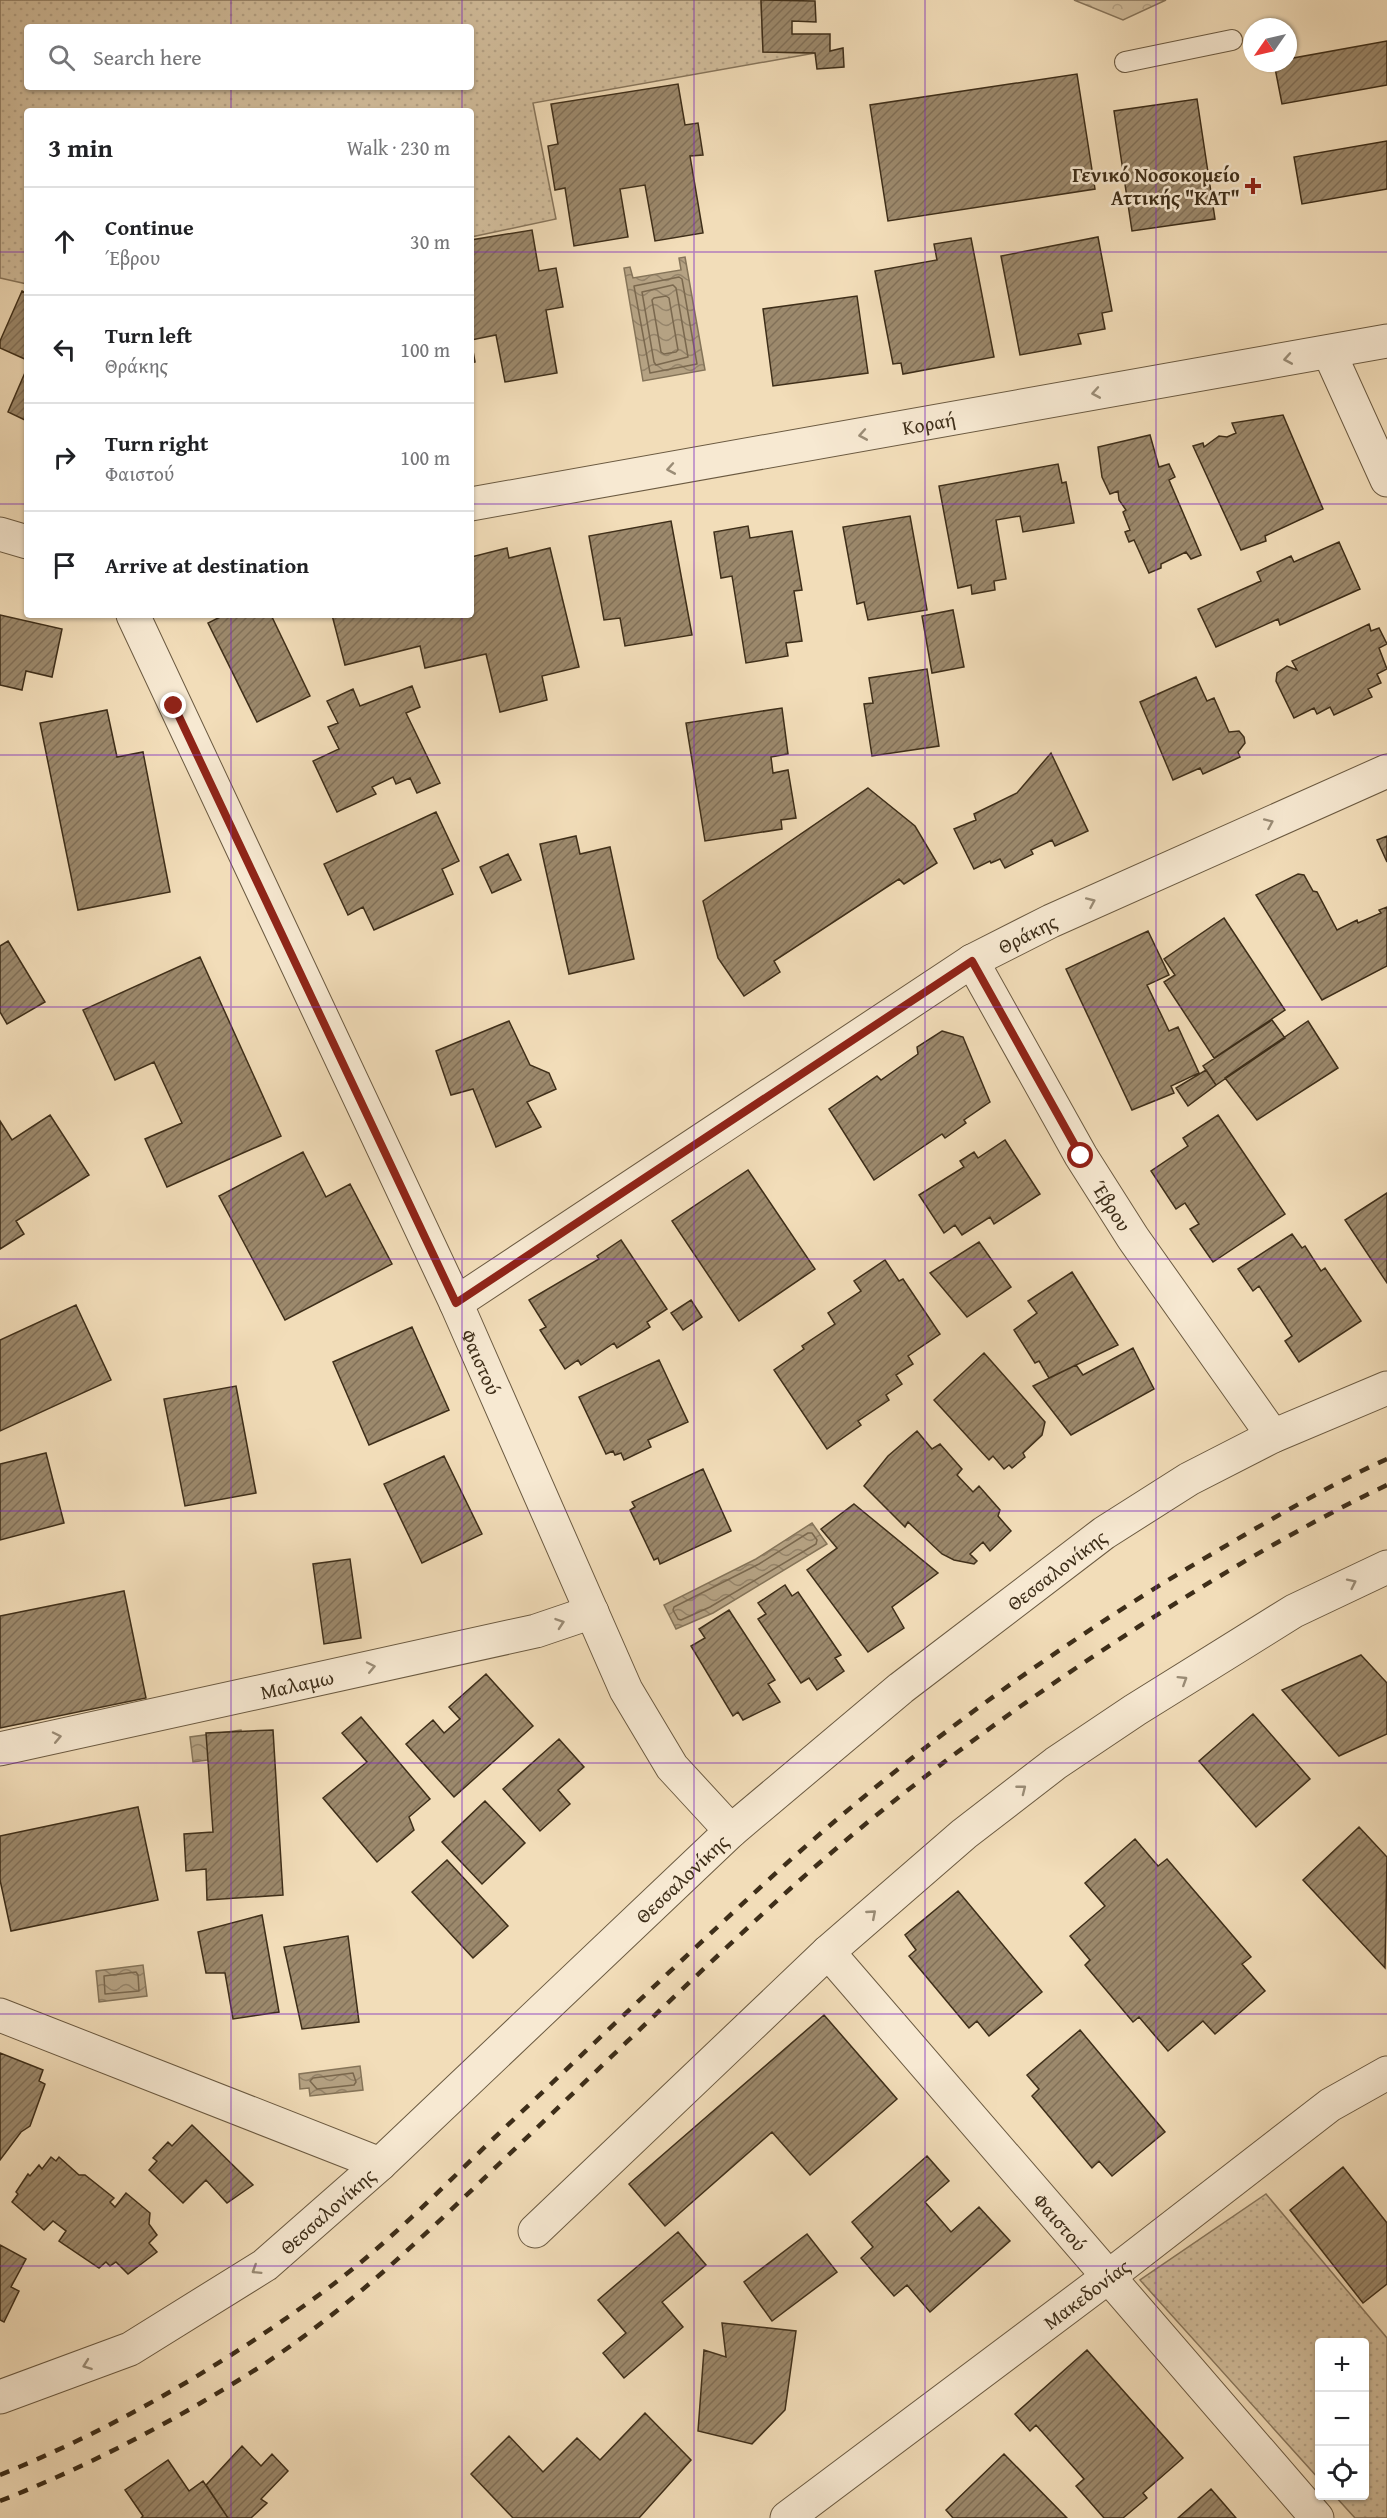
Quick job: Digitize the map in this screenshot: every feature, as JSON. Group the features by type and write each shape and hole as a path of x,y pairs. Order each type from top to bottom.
{"street":[{"name":"Κοραή","path":"474,503 1387,341"},
{"path":"1329,352 1387,480"},
{"path":"0,534 24,541"},
{"name":"Φαιστού","path":"134,618 456,1303 626,1690 672,1767 731,1831"},
{"name":"Θράκης","path":"456,1303 972,961 1050,921 1387,771"},
{"name":"Έβρου","path":"972,961 1081,1156 1116,1211 1273,1436"},
{"name":"Θεσσαλονίκης","path":"0,2397 130,2349 265,2265 380,2164 731,1831 900,1688 1104,1533 1189,1479 1273,1436 1387,1388"},
{"path":"535,2230 828,1952 964,1834 1056,1763 1135,1710 1294,1611 1387,1567"},
{"name":"Μαλαμω","path":"0,1749 536,1631 592,1612"},
{"name":"Φαιστού","path":"828,1952 1317,2518"},
{"path":"0,2015 380,2164"},
{"name":"Μακεδονίας","path":"787,2518 1108,2277 1330,2105 1387,2073"}],"lane":[{"path":"1125,62 1232,39"}],"green space":[{"path":"0,0 761,0 763,52 815,53 533,103 556,219 474,236 474,108 24,108 24,283 0,278"},
{"path":"1074,0 1166,0 1123,20"},
{"path":"1266,2194 1387,2338 1387,2518 1355,2518 1339,2500 1369,2500 1369,2338 1315,2338 1315,2475 1140,2280"}],"water":[{"path":"685,257 705,370 643,381 624,268 630,267 633,278 681,270 679,258"},
{"path":"812,1523 827,1544 713,1613 676,1629 664,1605 756,1559"},
{"path":"241,1730 245,1755 193,1762 190,1737"},
{"path":"143,1965 147,1996 99,2002 96,1971"},
{"path":"360,2066 363,2090 310,2096 309,2088 300,2089 299,2074"}],"building":[{"path":"761,0 815,1 816,22 792,21 792,34 830,34 830,51 843,48 844,67 817,69 815,53 763,52"},
{"path":"1387,41 1387,85 1282,104 1276,72 1297,72 1297,57"},
{"path":"1077,74 1095,189 888,221 870,105"},
{"path":"678,84 685,125 698,123 703,155 690,156 703,233 655,241 645,185 620,189 628,237 574,246 565,188 555,190 548,146 558,144 551,104"},
{"path":"1197,99 1215,219 1132,231 1114,111"},
{"path":"1387,141 1387,189 1302,204 1294,157"},
{"path":"532,230 539,271 556,268 563,307 546,310 557,373 505,382 496,335 474,339 474,240"},
{"path":"1098,237 1112,311 1102,313 1105,329 1078,334 1081,344 1020,355 1001,256"},
{"path":"971,238 994,357 903,374 901,363 893,364 875,271 937,260 934,244"},
{"path":"22,291 24,292 24,359 0,348 0,341"},
{"path":"857,296 868,373 773,386 763,309"},
{"path":"24,375 24,420 8,412"},
{"path":"1283,415 1323,509 1265,536 1266,541 1241,550 1193,446 1203,443 1204,447 1219,436 1227,437 1236,433 1232,423"},
{"path":"1150,435 1159,467 1169,464 1175,477 1169,480 1201,555 1191,559 1186,552 1161,564 1161,568 1149,573 1134,540 1129,542 1125,532 1130,530 1123,512 1126,510 1119,500 1118,491 1110,494 1102,477 1098,447"},
{"path":"1058,464 1062,483 1066,482 1074,523 1023,532 1020,516 996,520 1006,579 994,581 995,590 972,594 971,585 958,588 939,486"},
{"path":"910,516 927,610 868,620 864,602 857,604 843,527"},
{"path":"671,521 692,635 625,646 620,618 604,620 589,536"},
{"path":"748,526 750,538 792,531 802,590 794,591 802,641 786,643 788,656 746,663 732,576 721,578 714,532"},
{"path":"1339,542 1360,589 1280,625 1278,619 1216,647 1198,609 1261,581 1257,572 1291,556 1294,562"},
{"path":"507,548 509,558 550,548 579,667 542,676 547,700 500,712 486,654 425,668 420,646 345,665 333,618 474,618 474,556"},
{"path":"953,610 964,667 932,673 922,616"},
{"path":"0,615 62,629 52,677 26,671 22,690 0,685"},
{"path":"218,618 272,618 310,696 257,722 208,623"},
{"path":"1369,624 1371,631 1379,628 1387,644 1379,648 1387,669 1377,674 1381,683 1368,689 1372,697 1334,715 1330,707 1317,714 1314,708 1294,718 1276,681 1277,673 1287,666 1297,670 1292,661"},
{"path":"927,669 939,746 872,756 864,704 873,703 869,678"},
{"path":"1196,677 1207,701 1214,698 1229,732 1239,731 1245,743 1238,752 1240,757 1203,774 1200,768 1173,780 1140,702"},
{"path":"412,686 420,707 406,713 440,783 417,793 410,778 396,784 393,777 372,787 376,794 337,812 313,761 339,749 328,727 338,723 327,701 353,689 360,706"},
{"path":"782,708 788,754 771,757 773,773 788,770 796,818 781,820 782,829 705,841 686,723"},
{"path":"107,710 117,757 143,752 170,892 78,910 40,723"},
{"path":"1051,753 1088,831 1055,846 1052,840 1031,850 1033,854 1005,868 1000,859 974,869 954,829 976,820 974,814 1017,793"},
{"path":"868,788 915,826 937,863 904,884 899,879 774,961 780,972 744,996 718,958 703,901"},
{"path":"436,812 459,861 442,869 453,894 374,930 363,907 348,915 324,864"},
{"path":"576,836 580,854 610,847 634,959 569,974 540,844"},
{"path":"1387,836 1387,862 1377,840"},
{"path":"508,854 521,880 492,893 480,867"},
{"path":"1298,874 1304,875 1313,891 1317,892 1337,930 1357,920 1358,923 1381,913 1379,910 1387,907 1387,966 1322,1000 1256,895"},
{"path":"1224,918 1285,1010 1214,1058 1164,982 1175,975 1164,959"},
{"path":"1148,931 1169,975 1147,985 1169,1031 1178,1027 1199,1073 1171,1086 1174,1093 1132,1110 1066,969"},
{"path":"8,941 45,1002 7,1024 0,1012 0,946"},
{"path":"200,957 281,1136 167,1187 145,1139 182,1123 154,1062 115,1080 83,1010"},
{"path":"1272,1020 1285,1038 1216,1085 1203,1066"},
{"path":"509,1021 530,1065 549,1073 556,1089 527,1102 541,1127 496,1147 473,1089 451,1095 436,1051"},
{"path":"1308,1021 1338,1068 1257,1120 1225,1078"},
{"path":"942,1031 963,1037 990,1102 964,1120 966,1123 945,1138 942,1134 874,1180 829,1109 877,1076 881,1080 918,1054 917,1047"},
{"path":"1206,1070 1216,1085 1188,1106 1176,1088"},
{"path":"50,1115 89,1175 16,1221 24,1234 0,1249 0,1121 12,1140"},
{"path":"1218,1115 1285,1214 1213,1262 1190,1229 1199,1224 1185,1203 1176,1209 1151,1171 1188,1146 1183,1138"},
{"path":"1005,1140 1040,1194 994,1224 990,1217 962,1235 955,1225 944,1233 919,1195 964,1167 960,1161 974,1152 978,1158"},
{"path":"303,1152 326,1197 350,1184 392,1264 285,1320 219,1196"},
{"path":"748,1170 815,1269 739,1321 672,1221"},
{"path":"1387,1193 1387,1283 1345,1220"},
{"path":"1292,1234 1302,1248 1305,1246 1321,1271 1325,1268 1361,1321 1299,1362 1285,1341 1292,1336 1259,1286 1253,1291 1238,1269"},
{"path":"621,1240 667,1309 647,1322 650,1327 617,1348 614,1343 581,1365 578,1360 565,1369 540,1330 546,1327 529,1300 599,1259 597,1256"},
{"path":"979,1242 1011,1287 967,1317 930,1273"},
{"path":"885,1260 899,1281 903,1279 940,1334 908,1356 913,1364 896,1375 902,1384 886,1395 889,1400 858,1421 861,1425 827,1449 774,1370 804,1349 802,1346 835,1324 828,1313 861,1291 854,1281"},
{"path":"1072,1272 1118,1345 1049,1378 1039,1361 1035,1363 1014,1330 1037,1313 1028,1301"},
{"path":"691,1300 702,1317 683,1330 671,1313"},
{"path":"76,1305 111,1380 0,1431 0,1340"},
{"path":"412,1327 449,1410 369,1445 333,1362"},
{"path":"1133,1348 1154,1389 1071,1435 1033,1386 1076,1365 1083,1375"},
{"path":"984,1353 1045,1422 1042,1435 1023,1453 1025,1457 1012,1468 1009,1465 1004,1469 993,1456 989,1460 934,1400"},
{"path":"659,1360 688,1422 648,1440 651,1447 624,1460 621,1453 615,1455 613,1451 606,1454 579,1397"},
{"path":"236,1386 256,1493 185,1506 164,1399"},
{"path":"917,1431 932,1449 940,1444 962,1469 957,1475 973,1492 979,1486 1000,1510 998,1516 1011,1531 990,1551 983,1542 970,1554 977,1561 974,1564 954,1560 942,1554 908,1522 905,1527 864,1486 888,1456"},
{"path":"46,1453 64,1523 0,1540 0,1464"},
{"path":"444,1456 482,1534 422,1563 384,1484"},
{"path":"703,1469 731,1531 660,1564 658,1558 654,1560 630,1510 635,1507 632,1502"},
{"path":"854,1504 938,1573 892,1607 904,1628 868,1652 807,1570 837,1548 821,1529"},
{"path":"350,1559 361,1638 324,1644 313,1564"},
{"path":"785,1585 792,1596 798,1592 841,1655 835,1658 844,1671 817,1690 809,1678 801,1683 758,1619 766,1614 758,1603"},
{"path":"124,1591 146,1698 0,1728 0,1616"},
{"path":"729,1610 775,1680 768,1684 780,1702 743,1720 738,1712 733,1716 691,1646 705,1638 699,1629"},
{"path":"1361,1655 1387,1683 1387,1734 1339,1756 1282,1690"},
{"path":"486,1674 533,1726 454,1797 406,1744 433,1720 444,1733 460,1719 449,1707"},
{"path":"1253,1714 1310,1779 1256,1827 1199,1761"},
{"path":"361,1717 430,1799 409,1817 414,1830 377,1862 323,1798 367,1762 342,1733"},
{"path":"273,1730 283,1895 207,1900 206,1869 186,1871 184,1834 213,1832 206,1733"},
{"path":"559,1739 584,1767 558,1790 570,1804 540,1831 503,1789"},
{"path":"485,1801 525,1843 482,1884 442,1842"},
{"path":"138,1807 158,1900 11,1931 0,1880 0,1836"},
{"path":"1359,1827 1387,1857 1385,1968 1303,1880"},
{"path":"1135,1839 1158,1866 1167,1859 1251,1957 1242,1964 1265,1991 1215,2034 1203,2021 1168,2051 1139,2017 1133,2022 1085,1965 1090,1960 1070,1936 1105,1906 1085,1883"},
{"path":"447,1860 508,1926 473,1958 412,1892"},
{"path":"958,1891 1042,1992 989,2036 977,2021 969,2028 909,1956 916,1950 905,1935"},
{"path":"262,1915 279,2012 233,2019 225,1973 206,1973 198,1932"},
{"path":"348,1936 359,2022 302,2029 284,1947"},
{"path":"824,2015 897,2099 810,2175 772,2132 665,2226 629,2184"},
{"path":"1080,2030 1165,2132 1112,2176 1099,2161 1092,2168 1032,2096 1039,2089 1027,2075"},
{"path":"0,2053 43,2070 39,2081 45,2084 30,2126 21,2132 0,2160"},
{"path":"192,2125 253,2185 227,2203 206,2180 183,2203 149,2170 157,2161 153,2158 168,2142 172,2146"},
{"path":"927,2156 949,2181 925,2202 951,2232 979,2207 1010,2241 930,2312 907,2285 894,2296 861,2258 873,2247 852,2222"},
{"path":"51,2157 56,2161 59,2157 79,2175 85,2175 114,2198 110,2202 115,2207 126,2193 150,2213 149,2224 157,2235 149,2243 157,2252 128,2274 116,2262 110,2266 106,2262 99,2268 59,2241 66,2231 53,2221 44,2230 12,2202 28,2174 30,2176 39,2165 42,2169"},
{"path":"1343,2167 1387,2223 1387,2284 1363,2303 1290,2210"},
{"path":"678,2232 706,2265 662,2302 683,2327 624,2378 603,2353 626,2333 598,2300"},
{"path":"807,2234 837,2272 772,2321 744,2282"},
{"path":"0,2245 26,2259 11,2287 19,2291 4,2322 0,2320"},
{"path":"722,2323 796,2331 785,2410 752,2444 698,2431 704,2350 726,2357"},
{"path":"1087,2350 1183,2458 1143,2493 1147,2498 1123,2518 1104,2518 1076,2486 1084,2479 1036,2425 1030,2431 1015,2414"},
{"path":"645,2413 691,2460 639,2518 513,2518 471,2474 509,2436 543,2472 577,2438 600,2460"},
{"path":"242,2446 261,2466 272,2454 288,2471 261,2499 267,2503 251,2518 228,2518 206,2485"},
{"path":"1004,2454 1067,2518 953,2518 946,2510"},
{"path":"168,2460 189,2491 203,2481 228,2518 141,2518 143,2516 125,2490"},
{"path":"1211,2489 1236,2518 1178,2518"}],"railway":[{"path":"0,2475 87,2436 172,2391 253,2341 331,2286 414,2215 777,1872 830,1825 940,1736 1055,1654 1173,1577 1309,1498 1387,1459"},
{"path":"0,2501 130,2442 224,2389 288,2348 351,2299 413,2245 791,1888 916,1784 1048,1687 1138,1627 1260,1552 1387,1485"}],"place":[{"name":"Γενικό Νοσοκομείο Αττικής \"ΚΑΤ\"","path":"1253,186"}],"route":[{"path":"174,706 456,1303 972,961 1081,1156"}]}
